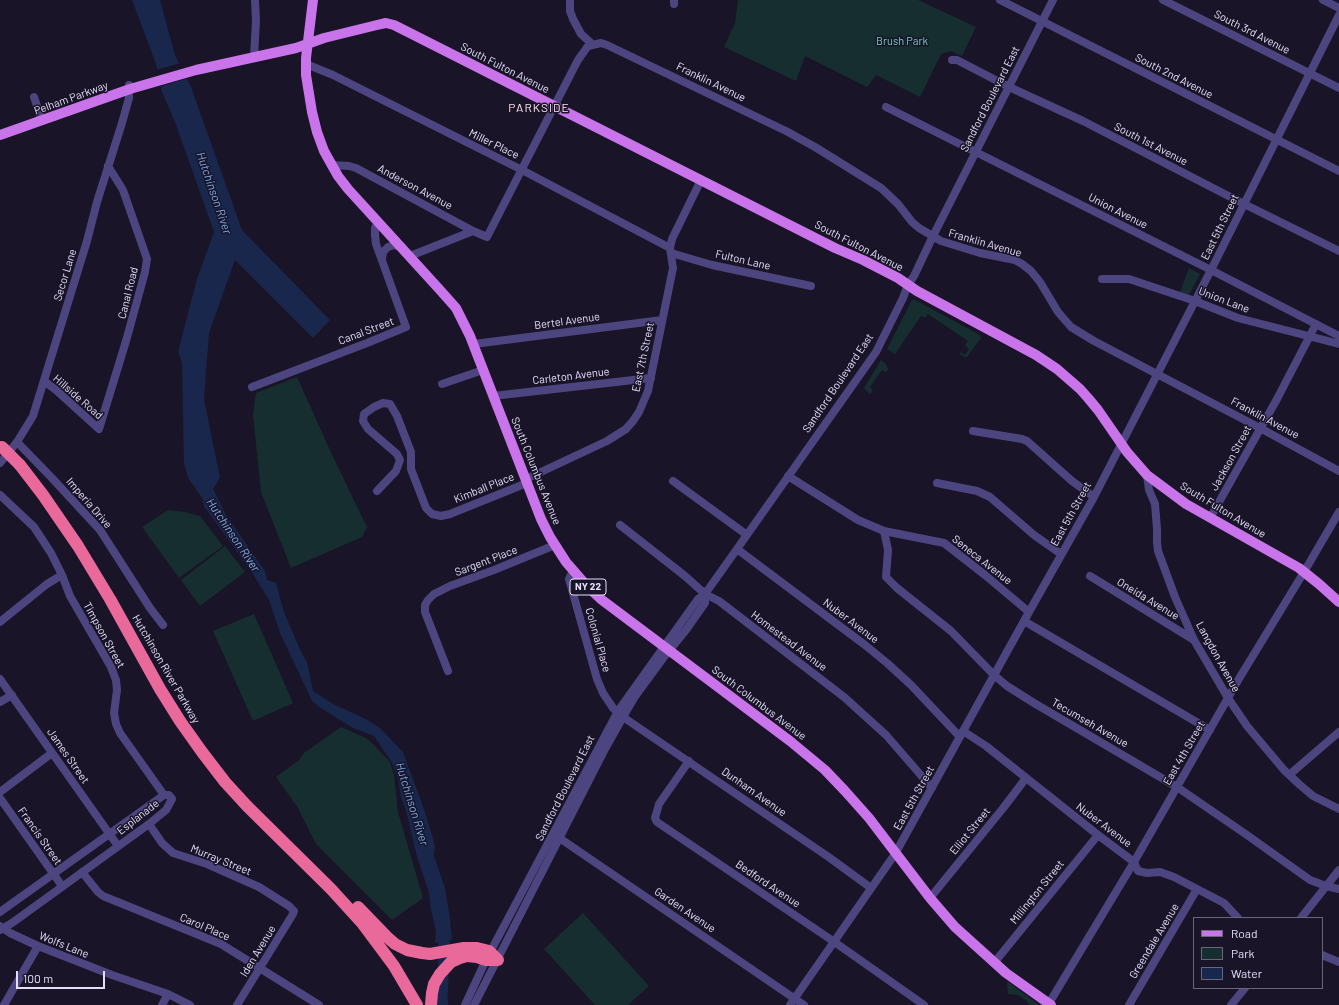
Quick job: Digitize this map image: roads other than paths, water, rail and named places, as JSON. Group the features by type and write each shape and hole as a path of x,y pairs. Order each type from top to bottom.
{"highway":[{"name":"Hutchinson River Parkway","path":"1,449 43,495 84,556 110,599 160,689 183,725 225,782 260,820 331,889 362,923 391,962 417,1005"},
{"name":"Hutchinson River Parkway","path":"17,467 77,558 161,705 192,753 242,812 327,896 357,929 385,967 409,1005"},
{"path":"260,820 282,834 327,876 392,941 402,947 413,952 426,954 464,952 480,948 492,957"},
{"path":"431,1005 434,984 440,974 446,966 464,952"}],"main road":[{"name":"South Columbus Avenue","path":"313,0 306,64 308,91 320,142 331,165 348,189 456,308 474,344 541,519 555,545 573,571 602,600 790,741 819,765 846,791 930,898 955,927 994,963 1050,1005"},
{"name":"South Fulton Avenue","path":"149,81 254,54 296,48 308,43 390,23 835,248 863,260 898,278 917,291 1022,347 1058,370 1080,389 1098,410 1147,476 1186,504 1304,572 1339,602"},
{"name":"Pelham Parkway","path":"0,135 42,118 149,81"},
{"name":"Pelham Parkway","path":"0,130 42,118"}],"street":[{"path":"254,54 256,21 255,0"},
{"path":"522,170 578,60 584,50 592,44 581,34 573,19 570,11 570,0"},
{"name":"South 2nd Avenue","path":"1000,0 1339,171"},
{"name":"Sandford Boulevard East","path":"465,1005 557,836 620,714 634,698 666,648 686,630 705,603 705,594 876,352 908,285 914,276 1053,0"},
{"name":"South 3rd Avenue","path":"1163,0 1339,88"},
{"path":"1323,0 1339,8"},
{"name":"East 5th Street","path":"792,1002 895,854 1028,612 1094,497 1158,375 1339,15"},
{"name":"Franklin Avenue","path":"592,44 601,43 607,45 786,130 881,188 898,204 912,222 941,241 959,247 1016,260 1031,271 1040,282 1058,312 1071,327 1094,341 1339,471"},
{"name":"South 1st Avenue","path":"952,60 957,60 1009,87 1082,121 1339,252"},
{"name":"Miller Place","path":"306,64 333,75 522,170 670,250"},
{"name":"Secor Lane","path":"0,463 17,442 33,416 122,124 129,98 130,87"},
{"path":"34,97 42,118"},
{"name":"Union Avenue","path":"886,107 1339,336"},
{"name":"Anderson Avenue","path":"331,165 350,166 356,168 473,231 487,237 522,170"},
{"name":"Canal Road","path":"99,429 126,341 145,272 147,259 123,190 108,166"},
{"name":"East 7th Street","path":"527,481 607,441 620,433 640,412 651,378 673,268 670,250 672,239 701,180"},
{"name":"Canal Street","path":"252,387 406,327 376,244 374,235 378,222"},
{"path":"410,256 473,231"},
{"path":"382,259 383,252 388,247 394,245 402,247"},
{"name":"Fulton Lane","path":"670,250 712,265 811,286"},
{"name":"Union Lane","path":"1102,279 1129,279 1195,300 1238,318 1309,338 1339,344"},
{"name":"Bertel Avenue","path":"474,344 662,320"},
{"name":"Jackson Street","path":"1210,518 1316,324"},
{"path":"442,384 483,370"},
{"name":"Carleton Avenue","path":"493,396 651,378"},
{"name":"Hillside Road","path":"44,381 99,429"},
{"name":"Kimball Place","path":"377,491 396,471 400,460 397,454 368,429 363,421 364,414 383,403 390,404 397,416 412,452 411,469 426,508 432,514 441,516 450,514 527,481"},
{"path":"973,432 1027,441 1072,481 1094,497"},
{"name":"Imperia Drive","path":"17,442 51,476 100,530 150,608 163,624"},
{"name":"Seneca Avenue","path":"788,476 851,516 884,531 944,544 985,575 1028,612"},
{"name":"Langdon Avenue","path":"1147,476 1149,490 1155,504 1158,551 1175,597 1194,640 1228,698 1247,726 1289,775 1313,796 1339,809"},
{"path":"674,481 747,535"},
{"path":"937,483 977,491 990,497 1034,535 1061,554"},
{"name":"Timpson Street","path":"0,495 34,527 51,553 70,596 111,667 117,690 114,713 116,724 120,733 164,795"},
{"name":"East 4th Street","path":"1050,1005 1228,698 1339,512"},
{"name":"Homestead Avenue","path":"620,525 685,576 705,594 718,602 844,697 886,735 932,788"},
{"name":"Tecumseh Avenue","path":"884,531 888,550 886,577 896,588 951,631 994,675 1007,686 1177,787 1310,880 1339,889"},
{"name":"Sargent Place","path":"448,671 425,612 425,605 428,600 434,594 450,586 555,545"},
{"name":"Nuber Avenue","path":"737,549 865,645 911,685 961,734 986,746 1134,862 1138,871 1147,873 1160,872 1174,877 1224,903 1237,917"},
{"name":"Colonial Place","path":"573,571 568,579 598,679 607,700 620,714"},
{"path":"0,622 46,584 62,575"},
{"name":"Oneida Avenue","path":"1090,576 1194,640"},
{"path":"1024,621 1210,730"},
{"name":"James Street","path":"0,679 118,846"},
{"path":"0,702 12,695"},
{"name":"Dunham Avenue","path":"620,714 824,853 871,888"},
{"path":"1289,775 1339,732"},
{"path":"0,792 52,753"},
{"name":"Bedford Avenue","path":"689,761 659,804 656,813 657,822 833,941 924,1005"},
{"name":"Elliot Street","path":"930,898 1026,778"},
{"name":"Esplanade","path":"0,912 164,795 169,795 172,799 166,810 149,824 1,928"},
{"name":"Francis Street","path":"0,798 62,886"},
{"name":"Murray Street","path":"149,824 162,842 173,853 207,864 259,887 292,909"},
{"name":"Millington Street","path":"994,963 1098,835"},
{"name":"Garden Avenue","path":"557,836 792,1002 804,1005"},
{"path":"1302,917 1339,870"},
{"name":"Carol Place","path":"82,872 103,896 221,944 319,1005"},
{"name":"Greendale Avenue","path":"1129,1005 1197,889"},
{"name":"Iden Avenue","path":"237,1005 293,914 292,909"},
{"name":"Wolfs Lane","path":"1,928 38,946 97,970 168,994 190,1005"},
{"path":"6,1004 38,946"},
{"path":"1323,955 1339,962"},
{"name":"Sandford Boulevard East","path":"474,1005 492,957"},
{"path":"1231,1005 1244,989"},
{"path":"162,1005 168,994"}],"water":[{"path":"132,0 160,0 175,55 191,87 242,230 330,320 313,338 235,260 209,333 204,399 220,478 213,489 226,515 265,571 267,580 276,583 284,612 307,662 313,691 333,704 366,719 380,728 403,752 424,809 435,845 434,856 445,888 452,940 435,943 436,931 429,893 416,853 406,810 401,797 398,778 391,761 374,736 353,728 312,701 280,633 269,600 251,571 204,506 203,499 188,478 184,463 182,363 178,352 197,279 214,232 175,122 162,92 156,64"}],"waterway":[{"name":"Hutchinson River","path":"443,1005 444,928"}],"district":[{"name":"PARKSIDE","path":"539,108"}],"park label":[{"name":"Brush Park","path":"902,41"}]}
